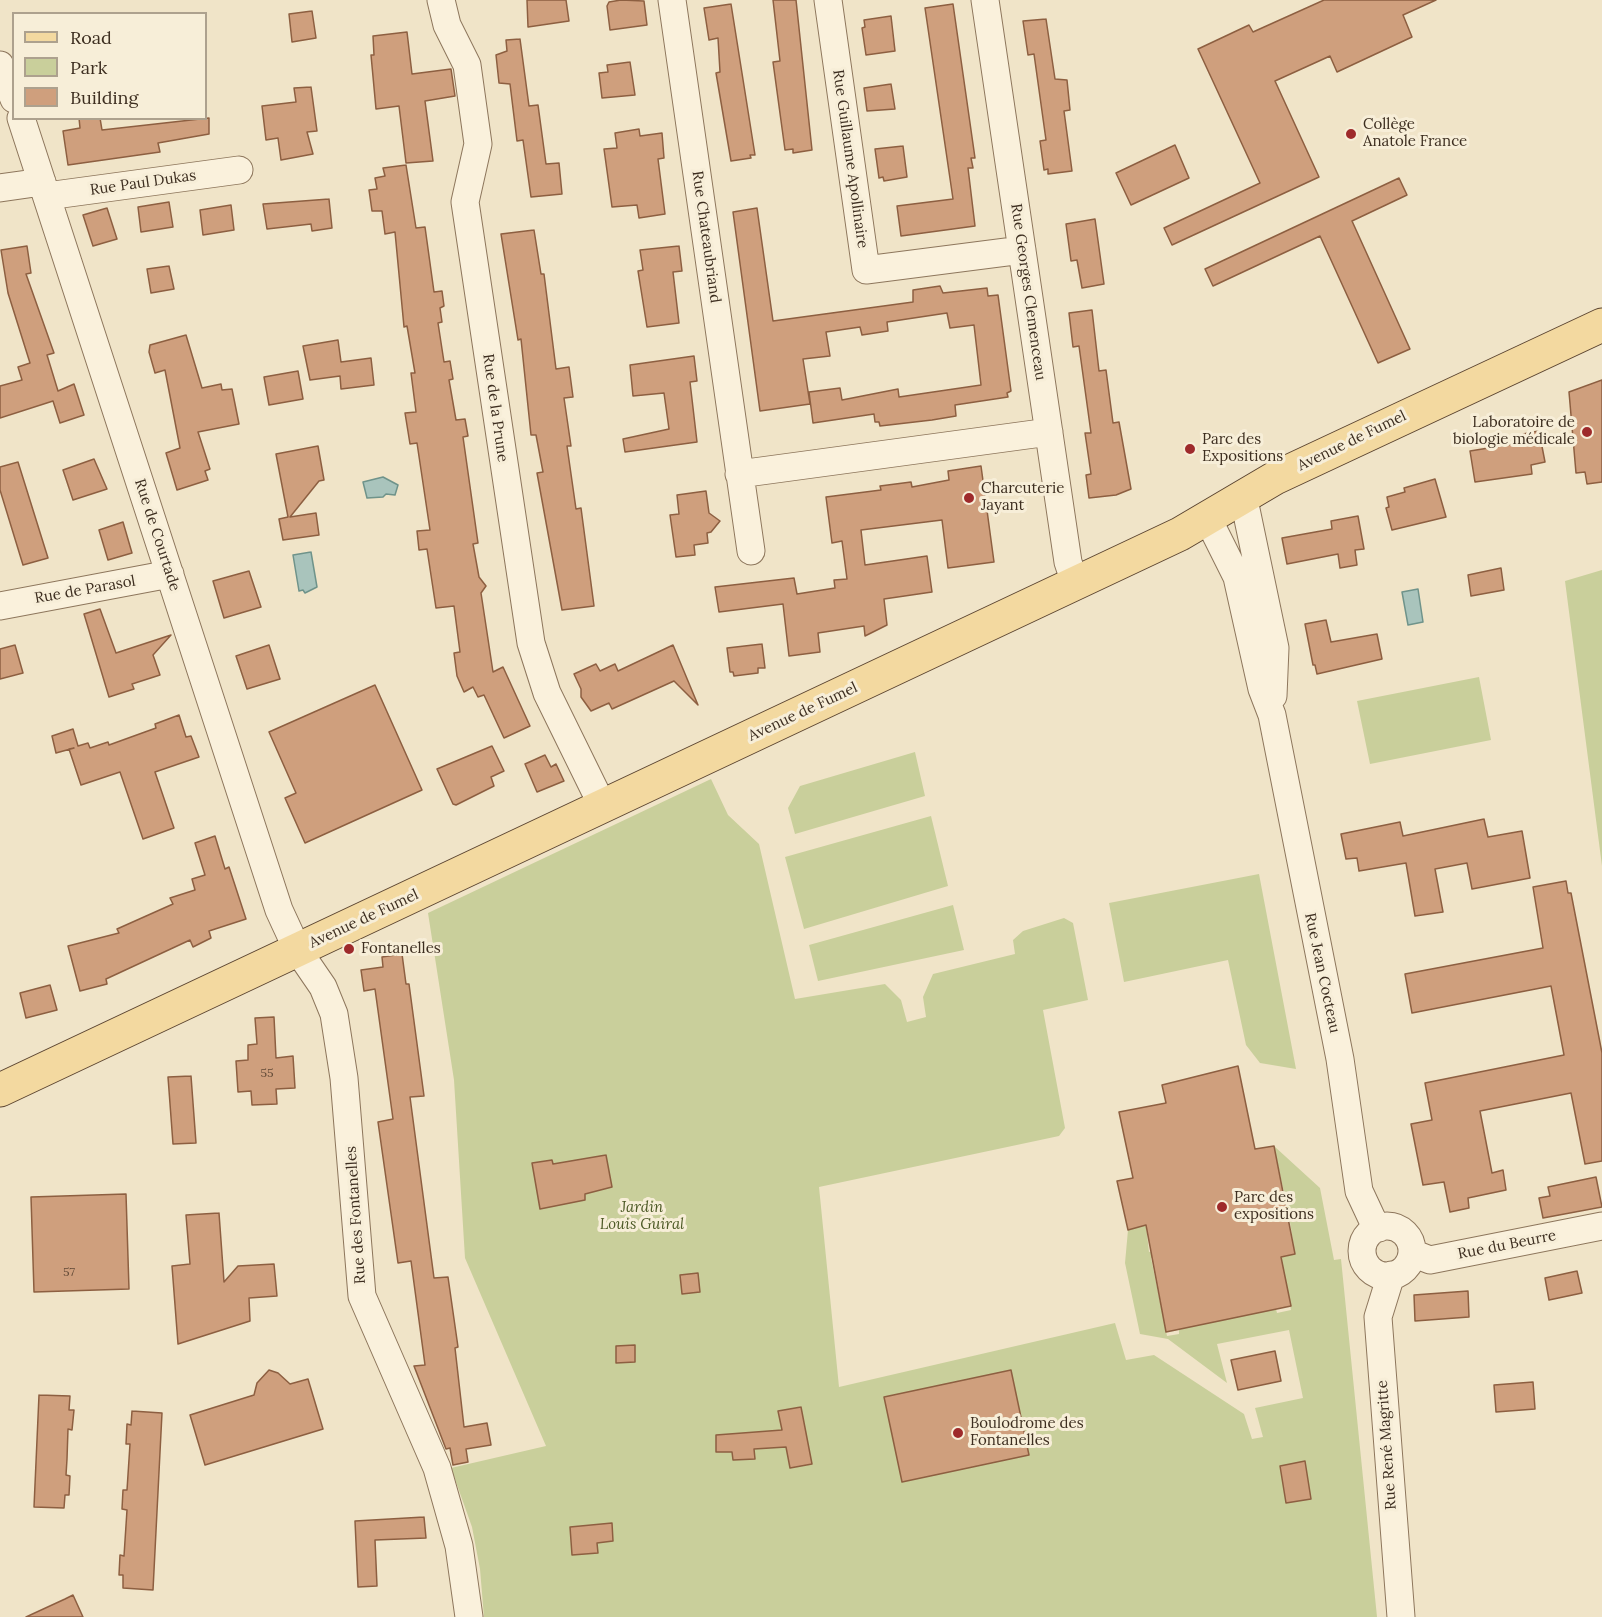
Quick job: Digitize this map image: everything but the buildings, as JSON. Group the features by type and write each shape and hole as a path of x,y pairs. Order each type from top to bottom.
{"main road":[{"name":"Avenue de Fumel","path":"0,1090 1180,534 1243,495 1377,428 1602,324"}],"street":[{"name":"Rue de la Prune","path":"441,0 447,25 467,65 469,76 478,144 465,202 531,644 547,693 603,807"},
{"name":"Rue Chateaubriand","path":"672,0 751,552"},
{"name":"Rue Guillaume Apollinaire","path":"828,0 866,270 1022,250"},
{"name":"Rue Georges Clemenceau","path":"985,0 1068,562 1075,583"},
{"path":"0,65 12,94"},
{"name":"Rue de Courtade","path":"22,120 279,910 297,949"},
{"name":"Rue Paul Dukas","path":"0,188 45,189 239,170"},
{"path":"740,474 1049,432"},
{"name":"Rue Jean Cocteau","path":"1243,495 1275,648 1272,715"},
{"name":"Rue Jean Cocteau","path":"1207,517 1237,577 1262,688 1272,715 1340,1059 1359,1191 1372,1221 1379,1228"},
{"name":"Rue de Parasol","path":"1,601 170,574"},
{"name":"Rue des Fontanelles","path":"297,949 323,987 334,1014 344,1078 362,1296 437,1468 459,1546 469,1617"},
{"path":"1386,1226 1402,1231 1411,1244 1412,1253 1406,1268 1391,1275 1376,1273 1365,1261 1363,1245 1366,1238 1379,1228 1386,1226"},
{"name":"Rue du Beurre","path":"1412,1253 1430,1260 1602,1226"},
{"name":"Rue René Magritte","path":"1391,1275 1378,1317 1401,1617"}],"green space":[{"path":"1602,570 1602,866 1565,581"},
{"path":"1479,677 1491,740 1370,764 1357,701"},
{"path":"915,752 925,796 795,834 788,808 800,786"},
{"name":"Jardin Louis Guiral","path":"711,779 728,815 759,844 795,999 885,984 901,1000 907,1022 926,1017 923,997 933,974 1015,954 1013,940 1023,931 1064,918 1073,923 1088,1000 1043,1010 1065,1128 1059,1136 819,1187 839,1387 1115,1323 1126,1360 1154,1355 1244,1414 1252,1439 1263,1437 1255,1408 1303,1398 1289,1330 1217,1344 1227,1383 1168,1339 1140,1334 1125,1263 1128,1230 1146,1225 1149,1252 1154,1251 1155,1257 1151,1258 1167,1336 1179,1334 1179,1329 1276,1309 1277,1313 1291,1310 1282,1263 1276,1258 1295,1254 1290,1222 1286,1222 1285,1217 1289,1216 1274,1146 1320,1188 1334,1260 1341,1259 1377,1617 484,1617 480,1569 472,1527 451,1468 546,1446 465,1258 454,1080 428,913"},
{"path":"931,816 948,886 804,929 785,857"},
{"path":"1259,874 1296,1069 1260,1063 1246,1045 1228,960 1124,982 1109,903"},
{"path":"953,905 964,950 818,981 809,945"}],"water":[{"path":"383,477 398,485 395,495 386,494 383,497 367,498 363,482"},
{"path":"311,552 317,587 305,593 303,590 299,591 293,555"},
{"path":"1418,589 1423,622 1408,625 1402,592"}],"place":[{"name":"Collège Anatole France","path":"1351,134"},
{"name":"Laboratoire de biologie médicale","path":"1587,432"},
{"name":"Parc des Expositions","path":"1190,449"},
{"name":"Charcuterie Jayant","path":"969,498"},
{"name":"Fontanelles","path":"349,949"},
{"name":"Parc des expositions","path":"1222,1207"},
{"name":"Boulodrome des Fontanelles","path":"958,1433"}]}
